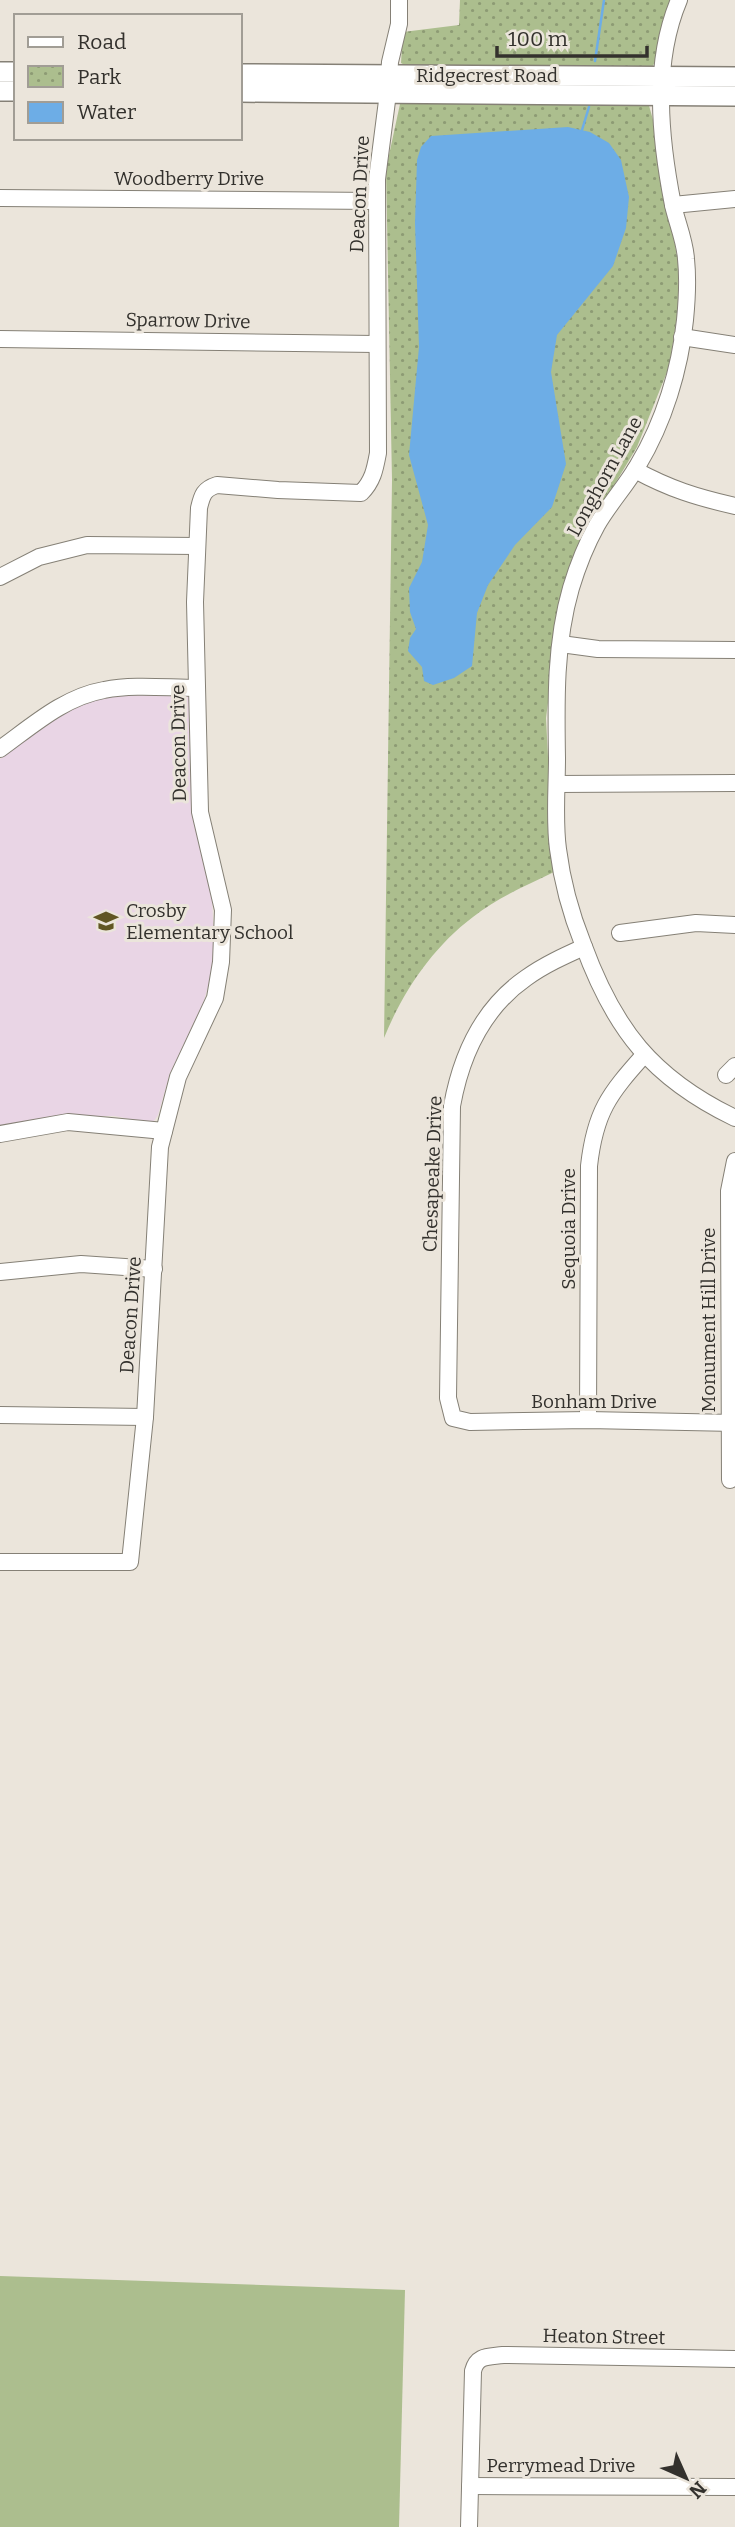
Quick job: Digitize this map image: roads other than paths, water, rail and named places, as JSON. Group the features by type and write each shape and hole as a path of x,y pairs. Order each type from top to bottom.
{"main road":[{"name":"Ridgecrest Road","path":"242,74 389,84"},
{"name":"Ridgecrest Road","path":"242,92 389,84 662,85 735,77"},
{"name":"Ridgecrest Road","path":"662,85 735,96"}],"street":[{"name":"Deacon Drive","path":"0,1562 131,1562 145,1417 160,1147 178,1077 215,998 221,962 223,910 200,812 195,602 199,508 202,495 208,488 217,485 361,493 369,485 374,473 377,453 377,179 397,35 399,0"},
{"name":"Longhorn Lane","path":"680,0 669,30 662,85 663,132 673,205 686,257 685,319 674,378 656,429 635,470 596,527 571,587 556,695 558,849 572,916 596,979 627,1034 644,1055 687,1092 735,1118"},
{"name":"Woodberry Drive","path":"0,198 377,201"},
{"path":"673,205 735,200"},
{"path":"682,337 735,345"},
{"name":"Sparrow Drive","path":"0,339 376,344"},
{"path":"635,470 695,498 735,506"},
{"path":"0,577 39,557 87,545 197,546"},
{"path":"561,644 598,649 735,650"},
{"path":"0,749 58,707 80,697 103,690 128,688 197,688"},
{"path":"557,783 735,783"},
{"path":"620,933 696,923 735,925"},
{"name":"Chesapeake Drive","path":"453,1418 448,1398 452,1105 457,1075 468,1046 501,1000 524,979 584,947"},
{"name":"Sequoia Drive","path":"589,1420 589,1166 592,1142 606,1100 644,1055"},
{"path":"0,1134 68,1122 164,1131"},
{"name":"Monument Hill Drive","path":"730,1480 732,1423 729,1191 735,1161"},
{"path":"0,1272 81,1265 154,1269"},
{"path":"0,1415 145,1417"},
{"name":"Bonham Drive","path":"453,1418 470,1422 589,1420 732,1423"},
{"name":"Heaton Street","path":"470,2486 473,2371 475,2363 481,2358 503,2355 735,2359"},
{"path":"470,2486 470,2527"},
{"name":"Perrymead Drive","path":"470,2486 735,2487"}],"water":[{"path":"568,127 590,132 609,143 621,160 629,197 626,228 613,266 557,335 551,372 566,464 552,507 515,545 488,585 477,613 472,666 454,678 433,685 424,681 422,667 408,651 410,638 416,629 410,612 409,588 422,562 428,525 409,455 419,347 415,223 417,160 421,147 431,136"}],"waterway":[{"path":"595,61 604,0"},
{"path":"582,130 589,107"}],"place":[{"name":"Crosby Elementary School","path":"106,921"}]}
